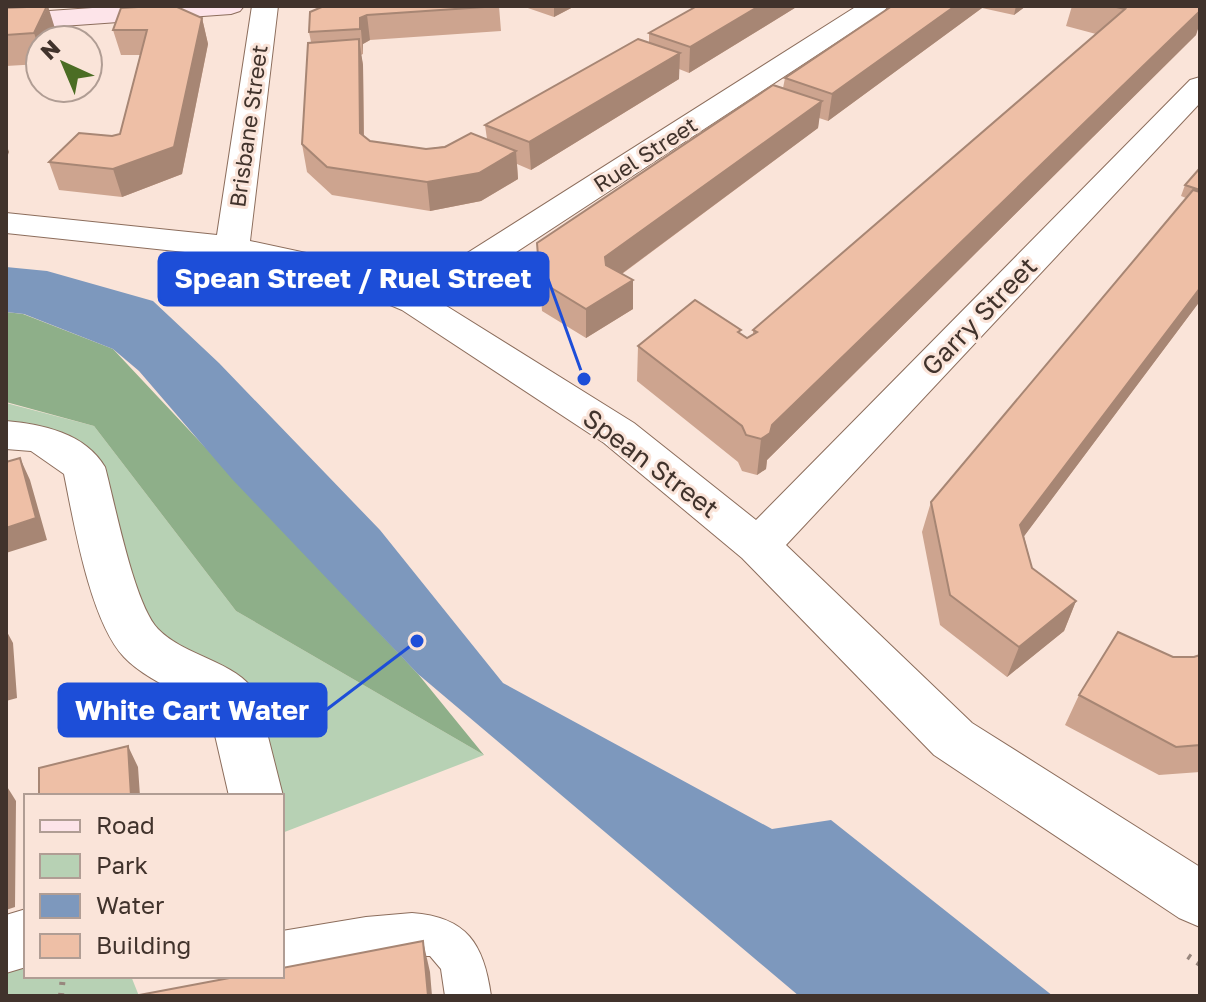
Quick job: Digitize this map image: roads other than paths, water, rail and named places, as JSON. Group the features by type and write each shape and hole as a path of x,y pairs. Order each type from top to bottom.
{"street":[{"path":"6,22 231,6"},
{"name":"Brisbane Street","path":"232,247 265,6"},
{"name":"Ruel Street","path":"415,302 875,6"},
{"name":"Garry Street","path":"758,546 1200,86"},
{"name":"Spean Street","path":"6,223 232,247 340,271 415,302 619,433 758,546 953,739 1200,899"},
{"path":"6,435 41,438 84,467 120,599 140,642 232,697 256,794"}],"lane":[{"path":"284,952 407,933 443,939 462,961 468,996"}],"water":[{"path":"6,267 47,271 153,301 219,363 380,530 503,683 772,829 831,820 1053,996 799,996 418,674 232,479 139,371 113,349 24,314 6,312"}],"place":[{"name":"Spean Street / Ruel Street","path":"584,379"},
{"name":"White Cart Water","path":"417,641"}]}
